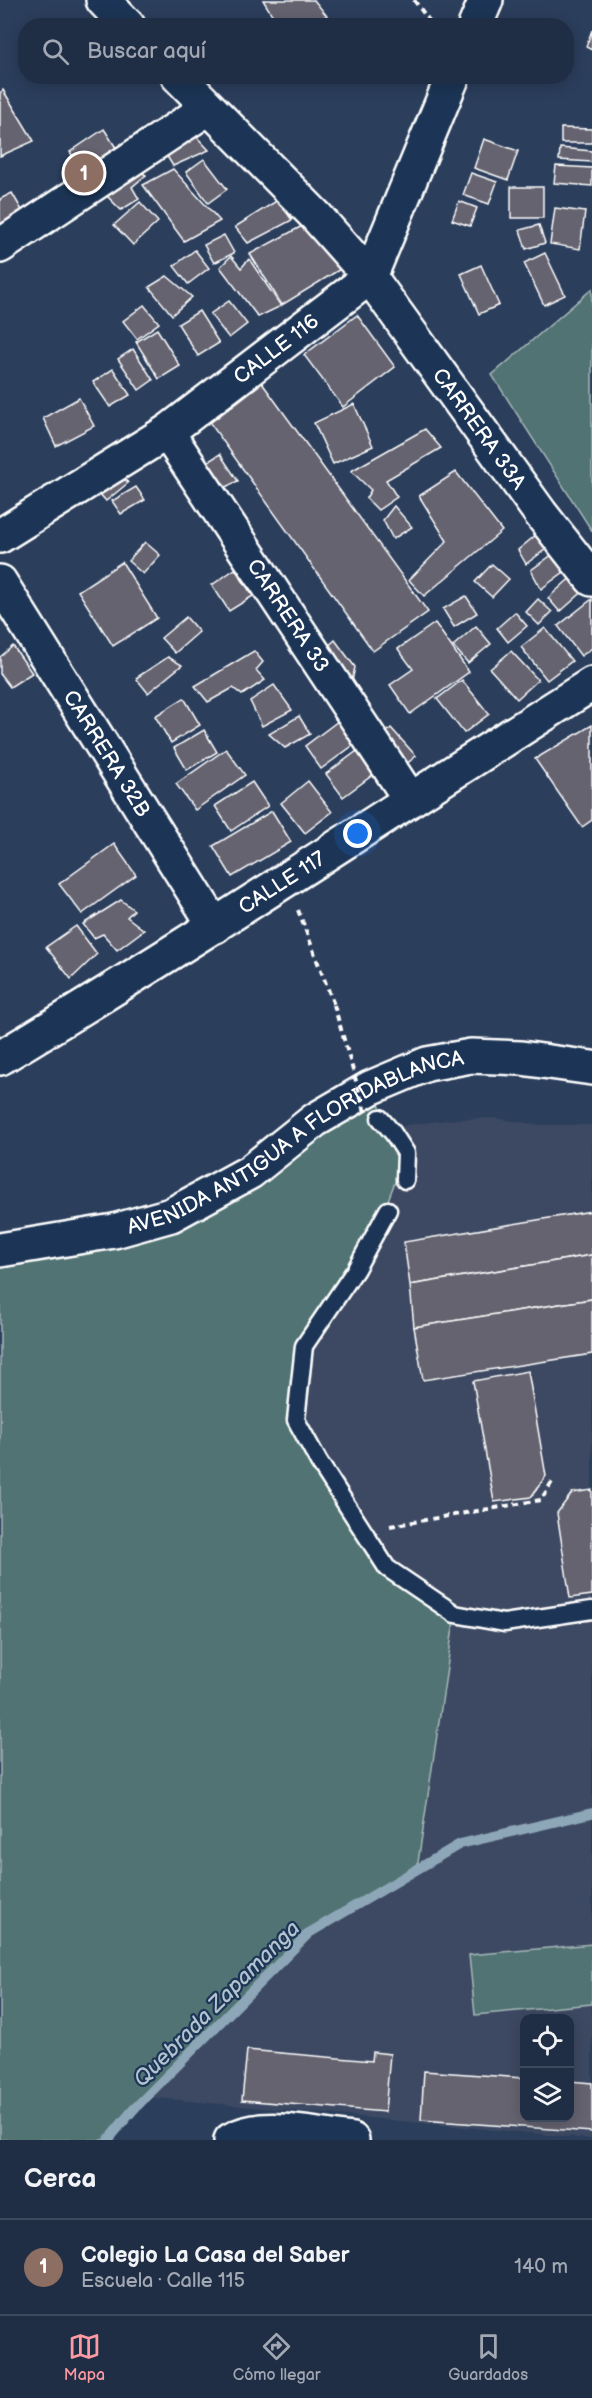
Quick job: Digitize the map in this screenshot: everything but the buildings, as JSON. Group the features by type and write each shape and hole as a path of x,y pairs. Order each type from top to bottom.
{"street":[{"path":"103,0 120,18"},
{"path":"478,18 486,0"},
{"path":"186,84 316,216 370,277 450,84"},
{"path":"0,246 208,108"},
{"name":"CALLE 116","path":"0,536 167,432 370,277"},
{"name":"CARRERA 33A","path":"370,277 541,514 592,579"},
{"name":"CARRERA 33","path":"167,432 410,799"},
{"name":"CARRERA 32B","path":"0,582 215,926"},
{"name":"CALLE 117","path":"2,1053 215,926 592,684"},
{"name":"AVENIDA ANTIGUA A FLORIDABLANCA","path":"0,1250 114,1231 171,1215 250,1172 315,1120 351,1098 427,1064 471,1056 521,1058 592,1068"},
{"path":"241,2136 277,2131 352,2140"}],"lane":[{"path":"373,1115 393,1133 406,1153 405,1180"},
{"path":"388,1210 357,1269 304,1346 296,1420 319,1462 387,1568 455,1614 504,1623 592,1610"}],"path":[{"path":"414,0 427,18"},
{"path":"286,879 373,1115"},
{"path":"363,1530 541,1500 552,1482"}],"shaded area":[{"path":"494,1118 540,1125 592,1125 592,2139 104,2093 300,1183 406,1125 457,1119"}],"green space":[{"path":"592,289 592,531 492,375"},
{"path":"370,1088 406,1153 385,1208 304,1346 296,1420 387,1568 455,1614 417,1869 309,1933 133,2110 108,2140 0,2140 0,1250 114,1231"},
{"path":"592,1944 592,2004 475,2015 469,1955"}],"waterway":[{"name":"Quebrada Zapamanga","path":"108,2140 133,2110 309,1933 460,1844 592,1813"}],"place":[{"name":"Colegio La Casa del Saber","path":"84,173"}]}
